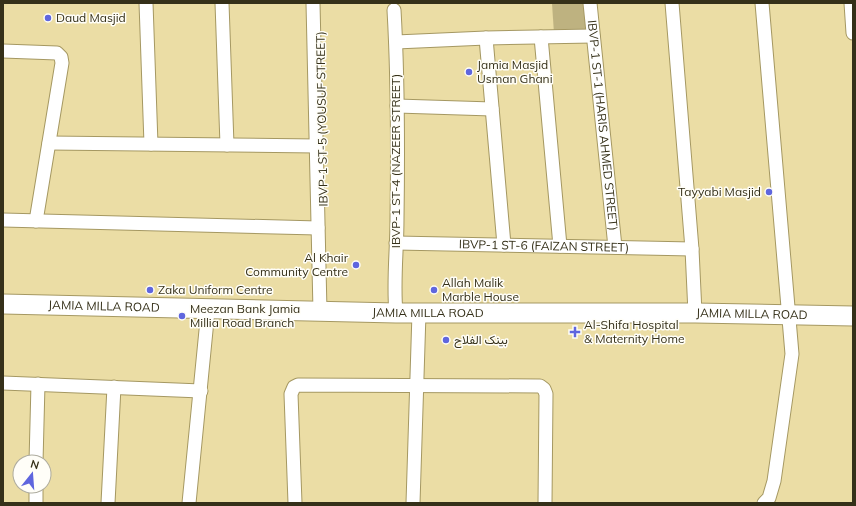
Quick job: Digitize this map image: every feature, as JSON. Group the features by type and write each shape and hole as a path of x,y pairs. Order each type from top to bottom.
{"main road":[{"name":"JAMIA MILLA ROAD","path":"3,304 208,310 396,313 695,313 853,316"}],"street":[{"path":"146,3 151,144"},
{"path":"222,3 227,145"},
{"path":"314,3 317,146 321,231 320,311"},
{"name":"IBVP-1 ST-5 (YOUSUF STREET)","path":"319,3 321,231"},
{"path":"590,3 615,247"},
{"name":"IBVP-1 ST-1 (HARIS AHMED STREET)","path":"590,3 615,247"},
{"path":"672,3 692,249 695,313"},
{"path":"762,3 790,314 792,354 774,481 769,498 764,503"},
{"path":"851,3 853,33"},
{"name":"IBVP-1 ST-4 (NAZEER STREET)","path":"394,10 397,106 397,224 394,272 396,313"},
{"path":"396,42 486,38 593,36"},
{"path":"541,37 560,246"},
{"path":"486,38 504,245"},
{"path":"3,51 57,53 61,57 62,63 36,221"},
{"path":"397,106 492,109"},
{"path":"49,143 317,146"},
{"path":"3,220 321,231"},
{"name":"IBVP-1 ST-6 (FAIZAN STREET)","path":"396,243 692,249"},
{"path":"189,503 208,310"},
{"path":"413,503 419,313"},
{"path":"3,383 201,390"},
{"path":"36,454 38,384"},
{"path":"295,503 291,394 294,387 298,385 540,386 544,389 546,394 545,503"},
{"path":"108,503 114,387"}],"shaded area":[{"path":"552,3 587,3 589,34 554,34"}],"place":[{"name":"Daud Masjid","path":"48,18"},
{"name":"Jamia Masjid Usman Ghani","path":"469,72"},
{"name":"Tayyabi Masjid","path":"769,192"},
{"name":"Al Khair Community Centre","path":"356,265"},
{"name":"Zaka Uniform Centre","path":"150,290"},
{"name":"Allah Malik Marble House","path":"434,290"},
{"name":"Meezan Bank Jamia Millia Road Branch","path":"182,316"},
{"name":"Al-Shifa Hospital & Maternity Home","path":"575,332"},
{"name":"بینک الفلاح","path":"446,340"}]}
